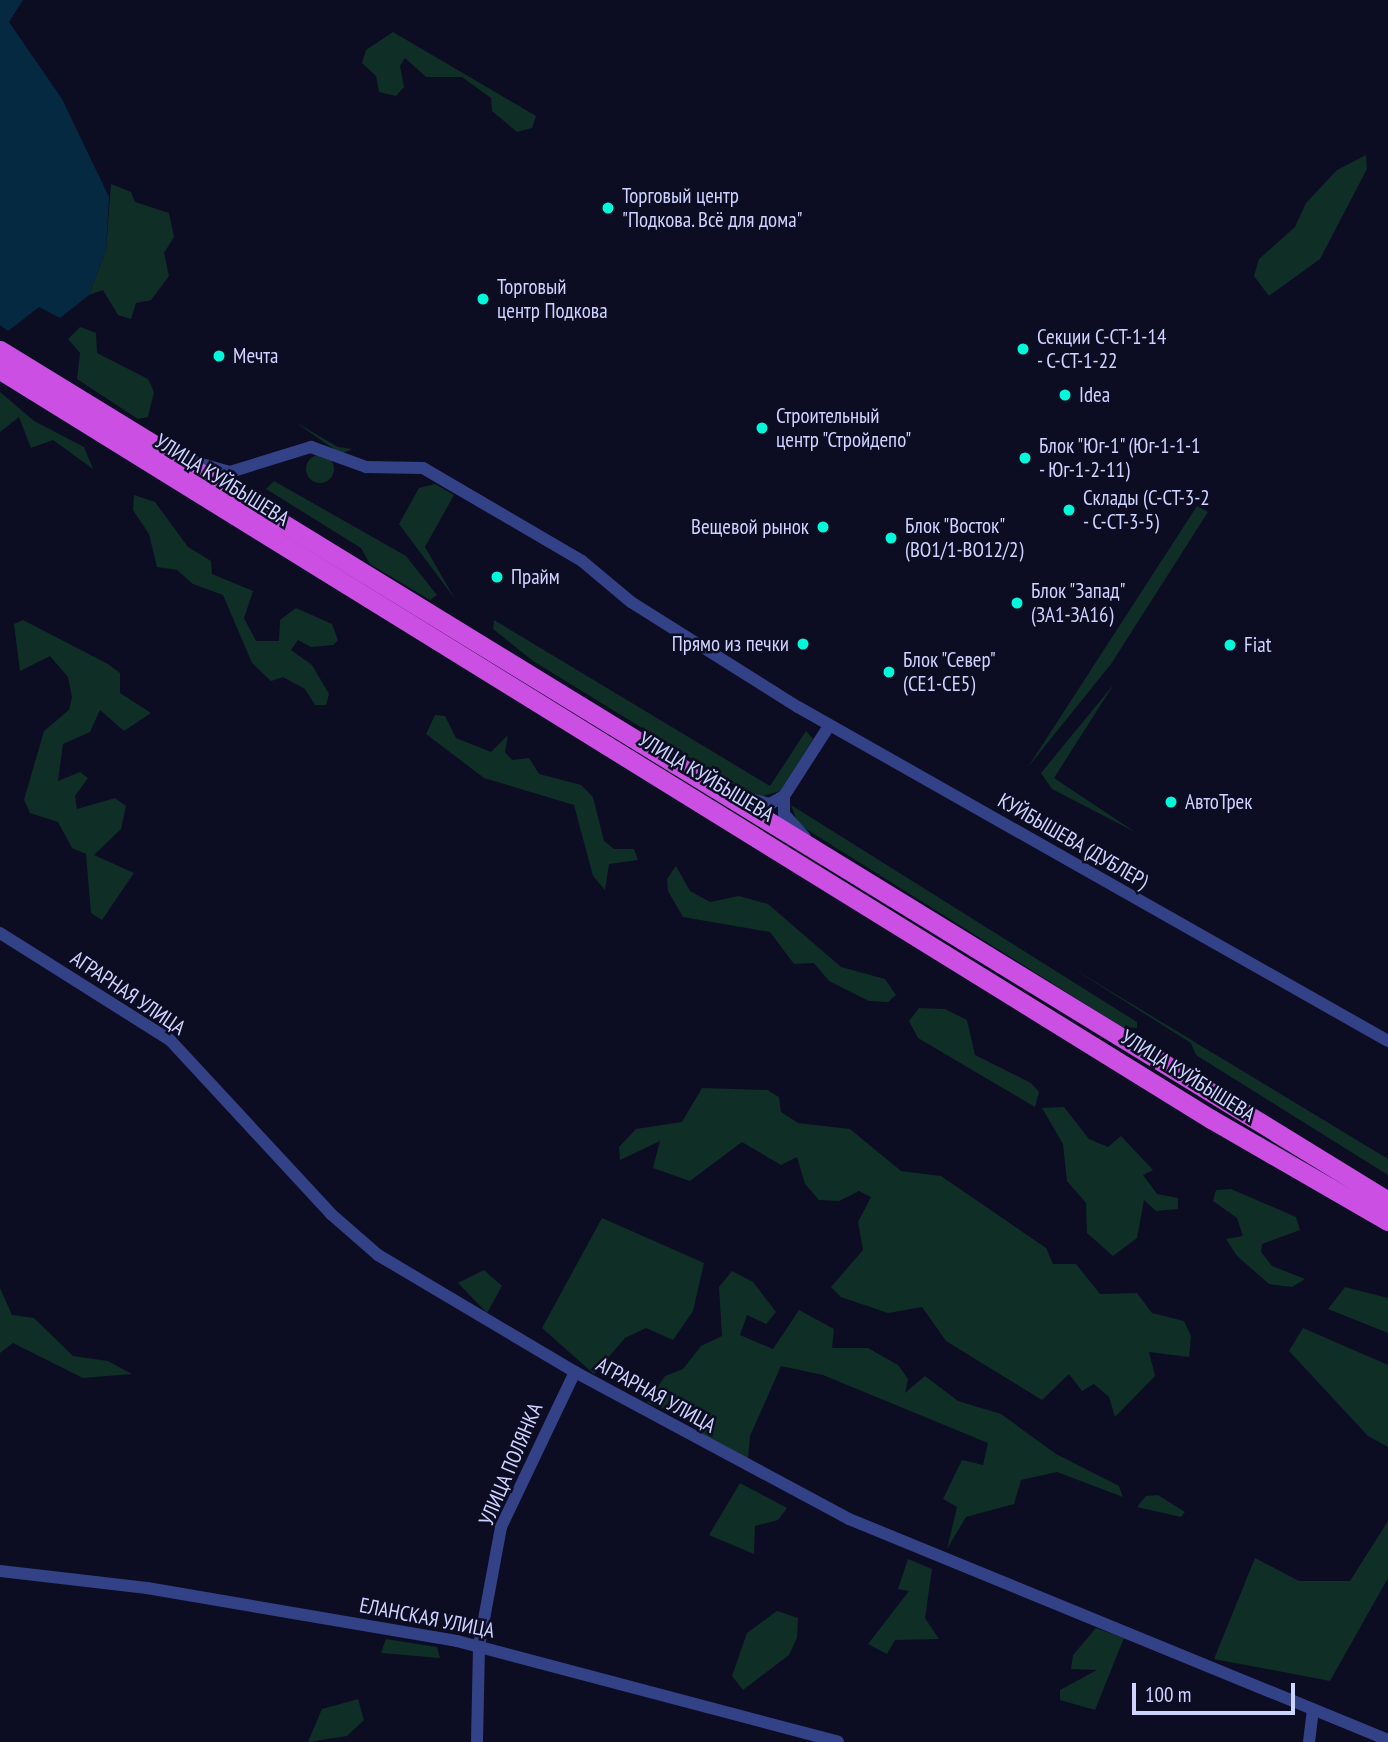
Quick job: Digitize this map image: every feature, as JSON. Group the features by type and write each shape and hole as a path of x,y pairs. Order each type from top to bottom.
{"highway":[{"name":"УЛИЦА КУЙБЫШЕВА","path":"0,350 1388,1200"},
{"name":"УЛИЦА КУЙБЫШЕВА","path":"0,370 1211,1119 1388,1221"}],"street":[{"name":"КУЙБЫШЕВА (ДУБЛЕР)","path":"154,443 230,472 262,466 311,447 366,467 424,468 582,561 605,584 829,726 1388,1041"},
{"path":"698,778 770,804 784,796 829,726"},
{"path":"784,796 784,814 832,860"},
{"name":"АГРАРНАЯ УЛИЦА","path":"0,933 170,1040 331,1214 379,1255 575,1371 849,1519 1388,1740"},
{"name":"УЛИЦА ПОЛЯНКА","path":"477,1742 479,1646 501,1527 575,1371"},
{"name":"ЕЛАНСКАЯ УЛИЦА","path":"0,1572 247,1603 479,1646 838,1742"},
{"path":"1308,1742 1313,1709"}],"green space":[{"path":"393,32 536,116 532,128 517,132 492,111 491,98 462,77 426,77 405,58 400,66 404,87 396,96 379,92 376,76 362,63 366,50"},
{"path":"1366,155 1367,169 1320,259 1269,296 1254,276 1259,259 1295,227 1306,203 1337,170"},
{"path":"111,184 131,192 135,202 169,213 174,237 164,253 169,276 151,300 136,303 131,319 118,315 103,290 89,295 106,250"},
{"path":"80,327 96,333 97,353 148,379 154,392 148,417 138,419 77,379 80,353 68,339"},
{"path":"0,392 34,421 84,447 93,469 53,440 31,448 19,417 0,432"},
{"path":"295,422 338,447 352,449 341,454"},
{"path":"320,455 330,459 334,469 330,479 320,483 310,479 306,469 310,459"},
{"path":"274,481 406,556 437,595 430,600 370,564 361,548 266,489"},
{"path":"435,484 454,495 425,547 455,599 399,524 419,488"},
{"path":"134,495 155,502 188,547 211,561 212,574 253,591 244,618 256,641 279,641 280,620 296,608 332,624 338,640 333,645 311,647 298,640 291,650 312,665 329,694 326,705 315,705 305,689 283,677 271,681 252,663 223,595 193,584 177,570 157,567 149,534 133,510"},
{"path":"1197,506 1208,512 1111,664 1028,767"},
{"path":"23,620 108,664 120,673 120,693 151,713 124,731 100,710 90,732 63,744 58,781 80,772 88,778 75,796 77,809 115,798 126,806 121,829 94,855 134,873 102,920 91,913 86,854 72,848 58,822 30,813 24,800 44,731 69,710 72,697 68,677 50,656 20,671 14,624"},
{"path":"494,620 770,786 806,731 813,739 780,791 756,798 533,661 493,629"},
{"path":"1114,684 1054,778 1135,832 1052,789 1041,773"},
{"path":"435,715 445,716 456,738 491,752 508,735 505,752 512,760 529,758 539,774 581,785 593,797 604,841 614,849 634,849 638,860 609,864 605,890 593,876 574,805 484,778 426,734"},
{"path":"791,805 1137,1022 1137,1028 1122,1027 798,824"},
{"path":"676,866 690,891 710,902 739,896 768,904 841,967 885,979 896,995 888,1002 869,1001 829,981 814,963 794,964 770,932 683,917 668,891 667,879"},
{"path":"1069,966 1388,1159 1388,1175 1196,1055 1191,1043"},
{"path":"919,1008 945,1009 967,1020 975,1055 1031,1083 1039,1092 1035,1107 918,1038 909,1021"},
{"path":"702,1088 767,1090 779,1097 781,1112 798,1123 850,1129 901,1171 941,1176 1046,1248 1053,1264 1076,1264 1100,1294 1137,1293 1152,1313 1184,1321 1191,1336 1189,1357 1149,1352 1155,1376 1115,1417 1109,1397 1094,1384 1082,1391 1069,1374 1042,1400 946,1341 922,1307 888,1313 841,1297 831,1287 863,1250 858,1222 871,1197 859,1191 839,1201 819,1200 805,1184 797,1157 781,1165 742,1142 690,1181 653,1168 660,1141 620,1160 619,1147 636,1129 682,1122"},
{"path":"1064,1107 1089,1139 1108,1147 1121,1136 1153,1170 1143,1175 1157,1194 1178,1198 1178,1209 1156,1211 1144,1200 1137,1238 1113,1256 1087,1233 1086,1203 1067,1181 1063,1144 1042,1108"},
{"path":"1231,1189 1296,1217 1300,1230 1262,1244 1261,1252 1272,1266 1305,1279 1292,1287 1269,1284 1237,1256 1226,1239 1243,1236 1237,1218 1213,1201 1216,1190"},
{"path":"602,1218 704,1263 693,1311 673,1340 646,1328 625,1338 594,1374 542,1328"},
{"path":"484,1270 502,1286 487,1313 458,1283"},
{"path":"732,1271 753,1282 776,1312 766,1324 747,1315 740,1335 773,1349 799,1310 834,1329 832,1348 868,1348 898,1365 908,1379 905,1393 925,1376 958,1401 1001,1414 1056,1454 1119,1486 1123,1497 1057,1472 1021,1480 1014,1504 966,1517 947,1549 957,1507 943,1499 962,1460 983,1465 988,1443 823,1375 781,1366 750,1436 748,1459 727,1454 679,1414 647,1403 665,1376 683,1369 701,1346 722,1336 719,1287"},
{"path":"1345,1287 1388,1298 1388,1333 1328,1309"},
{"path":"0,1288 12,1315 34,1318 73,1356 108,1361 132,1374 83,1378 13,1343 0,1353"},
{"path":"1303,1328 1388,1365 1388,1447 1368,1436 1289,1351"},
{"path":"740,1483 787,1508 778,1520 755,1526 754,1554 709,1535"},
{"path":"1158,1495 1185,1512 1181,1517 1137,1507 1146,1496"},
{"path":"1388,1521 1388,1578 1330,1681 1214,1659 1255,1558 1299,1581 1350,1581"},
{"path":"908,1559 932,1569 925,1618 939,1639 895,1640 887,1654 868,1644 909,1591 898,1589"},
{"path":"777,1611 798,1618 797,1638 789,1655 743,1690 732,1676 747,1633"},
{"path":"1096,1628 1124,1638 1095,1710 1060,1700 1060,1690 1097,1670 1071,1669 1073,1655"},
{"path":"386,1639 437,1647 440,1658 381,1653"},
{"path":"358,1699 364,1720 347,1736 308,1742 322,1709"}],"water":[{"path":"0,0 23,0 9,22 62,99 109,197 106,250 89,295 60,318 39,307 8,331 0,325"}],"place":[{"name":"Торговый центр \"Подкова. Всё для дома\"","path":"608,208"},
{"name":"Торговый центр Подкова","path":"483,299"},
{"name":"Секции С-СТ-1-14 - С-СТ-1-22","path":"1023,349"},
{"name":"Мечта","path":"219,356"},
{"name":"Idea","path":"1065,395"},
{"name":"Строительный центр \"Стройдепо\"","path":"762,428"},
{"name":"Блок \"Юг-1\" (Юг-1-1-1 - Юг-1-2-11)","path":"1025,458"},
{"name":"Склады (С-СТ-3-2 - С-СТ-3-5)","path":"1069,510"},
{"name":"Вещевой рынок","path":"823,527"},
{"name":"Блок \"Восток\" (ВО1/1-ВО12/2)","path":"891,538"},
{"name":"Прайм","path":"497,577"},
{"name":"Блок \"Запад\" (ЗА1-ЗА16)","path":"1017,603"},
{"name":"Прямо из печки","path":"803,644"},
{"name":"Fiat","path":"1230,645"},
{"name":"Блок \"Север\" (СЕ1-СЕ5)","path":"889,672"},
{"name":"АвтоТрек","path":"1171,802"}]}
